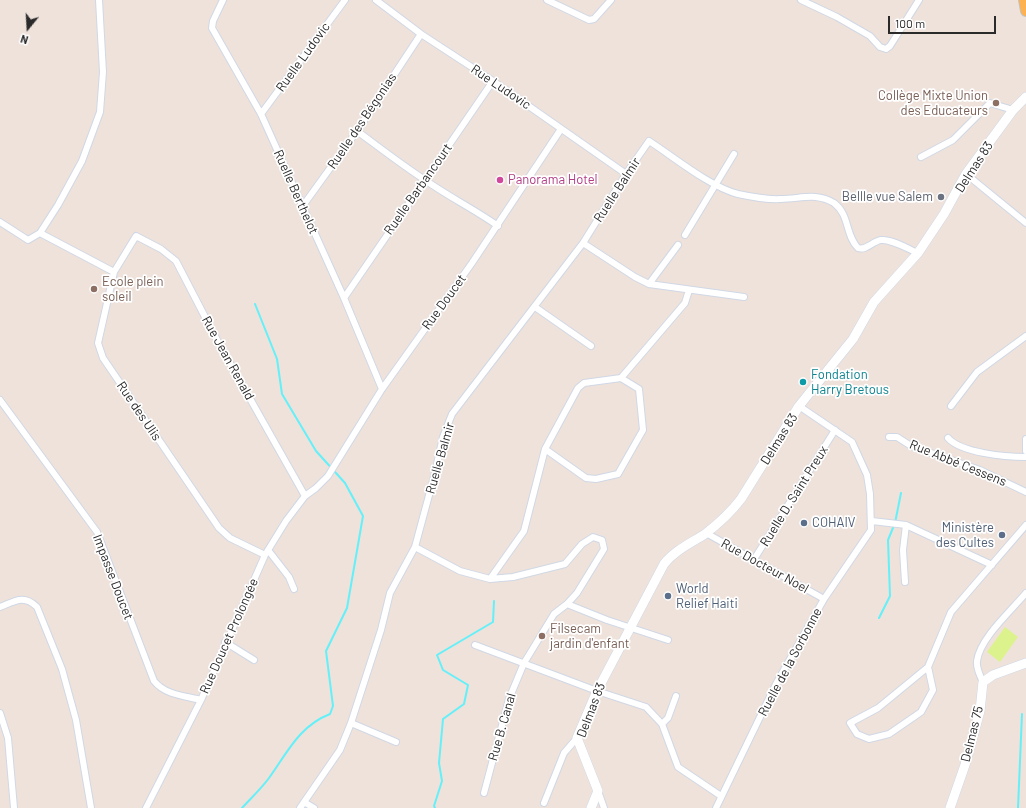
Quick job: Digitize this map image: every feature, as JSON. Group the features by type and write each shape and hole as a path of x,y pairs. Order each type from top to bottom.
{"main road":[{"path":"1024,0 1026,11"}],"street":[{"path":"0,222 28,240 40,234 82,161 100,112 103,72 99,0"},
{"name":"Ruelle Berthelot","path":"223,0 213,21 212,28 261,114 344,298 382,389"},
{"name":"Ruelle Ludovic","path":"261,114 344,0"},
{"name":"Rue Ludovic","path":"376,0 421,34 493,81 626,174"},
{"path":"547,0 589,20 594,19 610,0"},
{"path":"802,0 837,17 870,36 880,47 886,48 890,46 919,0"},
{"name":"Ruelle des Bégonias","path":"302,207 357,131 421,34"},
{"name":"Ruelle Barbancourt","path":"344,298 493,81"},
{"name":"Delmas 83","path":"604,808 577,738 597,691 664,564 669,558 706,533 733,509 741,499 799,406 854,339 874,302 918,253 944,214 966,174 1013,110 1026,96"},
{"path":"921,157 953,140 990,103 1013,110"},
{"name":"Rue Doucet","path":"328,476 382,389 498,226 561,129"},
{"path":"357,131 424,180 456,200 473,208 498,226"},
{"name":"Ruelle Balmir","path":"302,805 340,750 351,723 381,630 390,593 415,547 443,437 452,414 583,243 626,174 649,141 715,184"},
{"path":"685,235 734,154"},
{"path":"966,174 1026,223"},
{"path":"715,184 736,193 766,199 816,196 826,198 844,213 854,244 858,248 861,249 875,242 887,240 918,253"},
{"path":"40,234 114,272"},
{"name":"Rue des Ulis","path":"136,236 114,272 98,343 103,358 218,528 230,538 266,552"},
{"name":"Rue Jean Renald","path":"136,236 161,249 176,261 218,342 305,496"},
{"path":"583,243 635,277 649,284 744,297"},
{"path":"649,284 678,245"},
{"path":"621,378 685,302 689,290"},
{"path":"535,306 591,346"},
{"path":"951,406 977,372 1026,336"},
{"path":"415,547 460,571 490,579 524,532 545,449 578,388 584,383 621,378 639,389 643,430 618,474 596,479 586,478 545,449"},
{"name":"Impasse Doucet","path":"0,400 97,532 154,681 160,687 175,694 201,700"},
{"path":"799,406 852,442 867,475 872,521 906,525 992,565"},
{"name":"Ruelle D. Saint Preux","path":"753,561 835,430"},
{"name":"Rue Abbé Cessens","path":"889,437 896,437 911,446 980,470 1026,492"},
{"path":"948,438 959,447 980,452 1023,457"},
{"path":"1026,439 1026,450"},
{"name":"Rue Doucet Prolongée","path":"146,808 201,700 225,642 266,552 286,521 305,496 328,476"},
{"name":"Ruelle de la Sorbonne","path":"716,808 776,684 824,599 867,537 872,521"},
{"path":"905,582 903,550 906,525"},
{"path":"928,667 933,690 921,712 889,734 869,739 856,734 850,723 878,708 928,667 951,612 1026,525"},
{"name":"Rue Docteur Noel","path":"706,533 753,561 824,599"},
{"name":"Rue B. Canal","path":"484,793 509,699 524,663 554,614 567,604 577,593 604,549 602,540 593,537 582,544 565,564 513,577 490,579"},
{"path":"266,552 289,577 294,589"},
{"path":"1026,593 980,649 976,663 983,682 993,675 1026,663"},
{"path":"0,607 22,599 30,600 37,607 62,670 76,720 91,808"},
{"path":"567,604 607,620 631,626 668,640"},
{"path":"225,642 254,660"},
{"path":"475,645 597,691 646,707 662,724 678,767 722,796"},
{"name":"Delmas 75","path":"950,808 965,765 980,711 983,682"},
{"path":"662,724 668,718 676,696"},
{"path":"0,713 8,738 14,808"},
{"path":"351,723 396,742"},
{"path":"544,803 564,753 577,738"},
{"path":"591,808 598,791"},
{"path":"302,805 314,808"}],"green space":[{"path":"1005,627 1018,637 1000,662 987,652"}],"waterway":[{"path":"242,808 266,782 288,750 302,733 319,719 330,714 333,706 326,651 347,608 363,516 345,483 316,451 282,394 277,359 255,304"},
{"path":"879,618 890,596 888,540 895,523 901,493"},
{"path":"435,808 434,806 442,781 439,763 443,719 464,704 468,685 443,670 437,655 493,622 494,601"},
{"path":"1018,808 1022,714"}],"place":[{"name":"Collège Mixte Union des Educateurs","path":"996,103"},
{"name":"Panorama Hotel","path":"500,180"},
{"name":"Bellle vue Salem","path":"941,197"},
{"name":"Ecole plein soleil","path":"94,289"},
{"name":"Fondation Harry Bretous","path":"803,382"},
{"name":"COHAIV","path":"804,523"},
{"name":"Ministère des Cultes","path":"1002,535"},
{"name":"World Relief Haiti","path":"668,596"},
{"name":"Filsecam jardin d'enfant","path":"542,636"}]}
